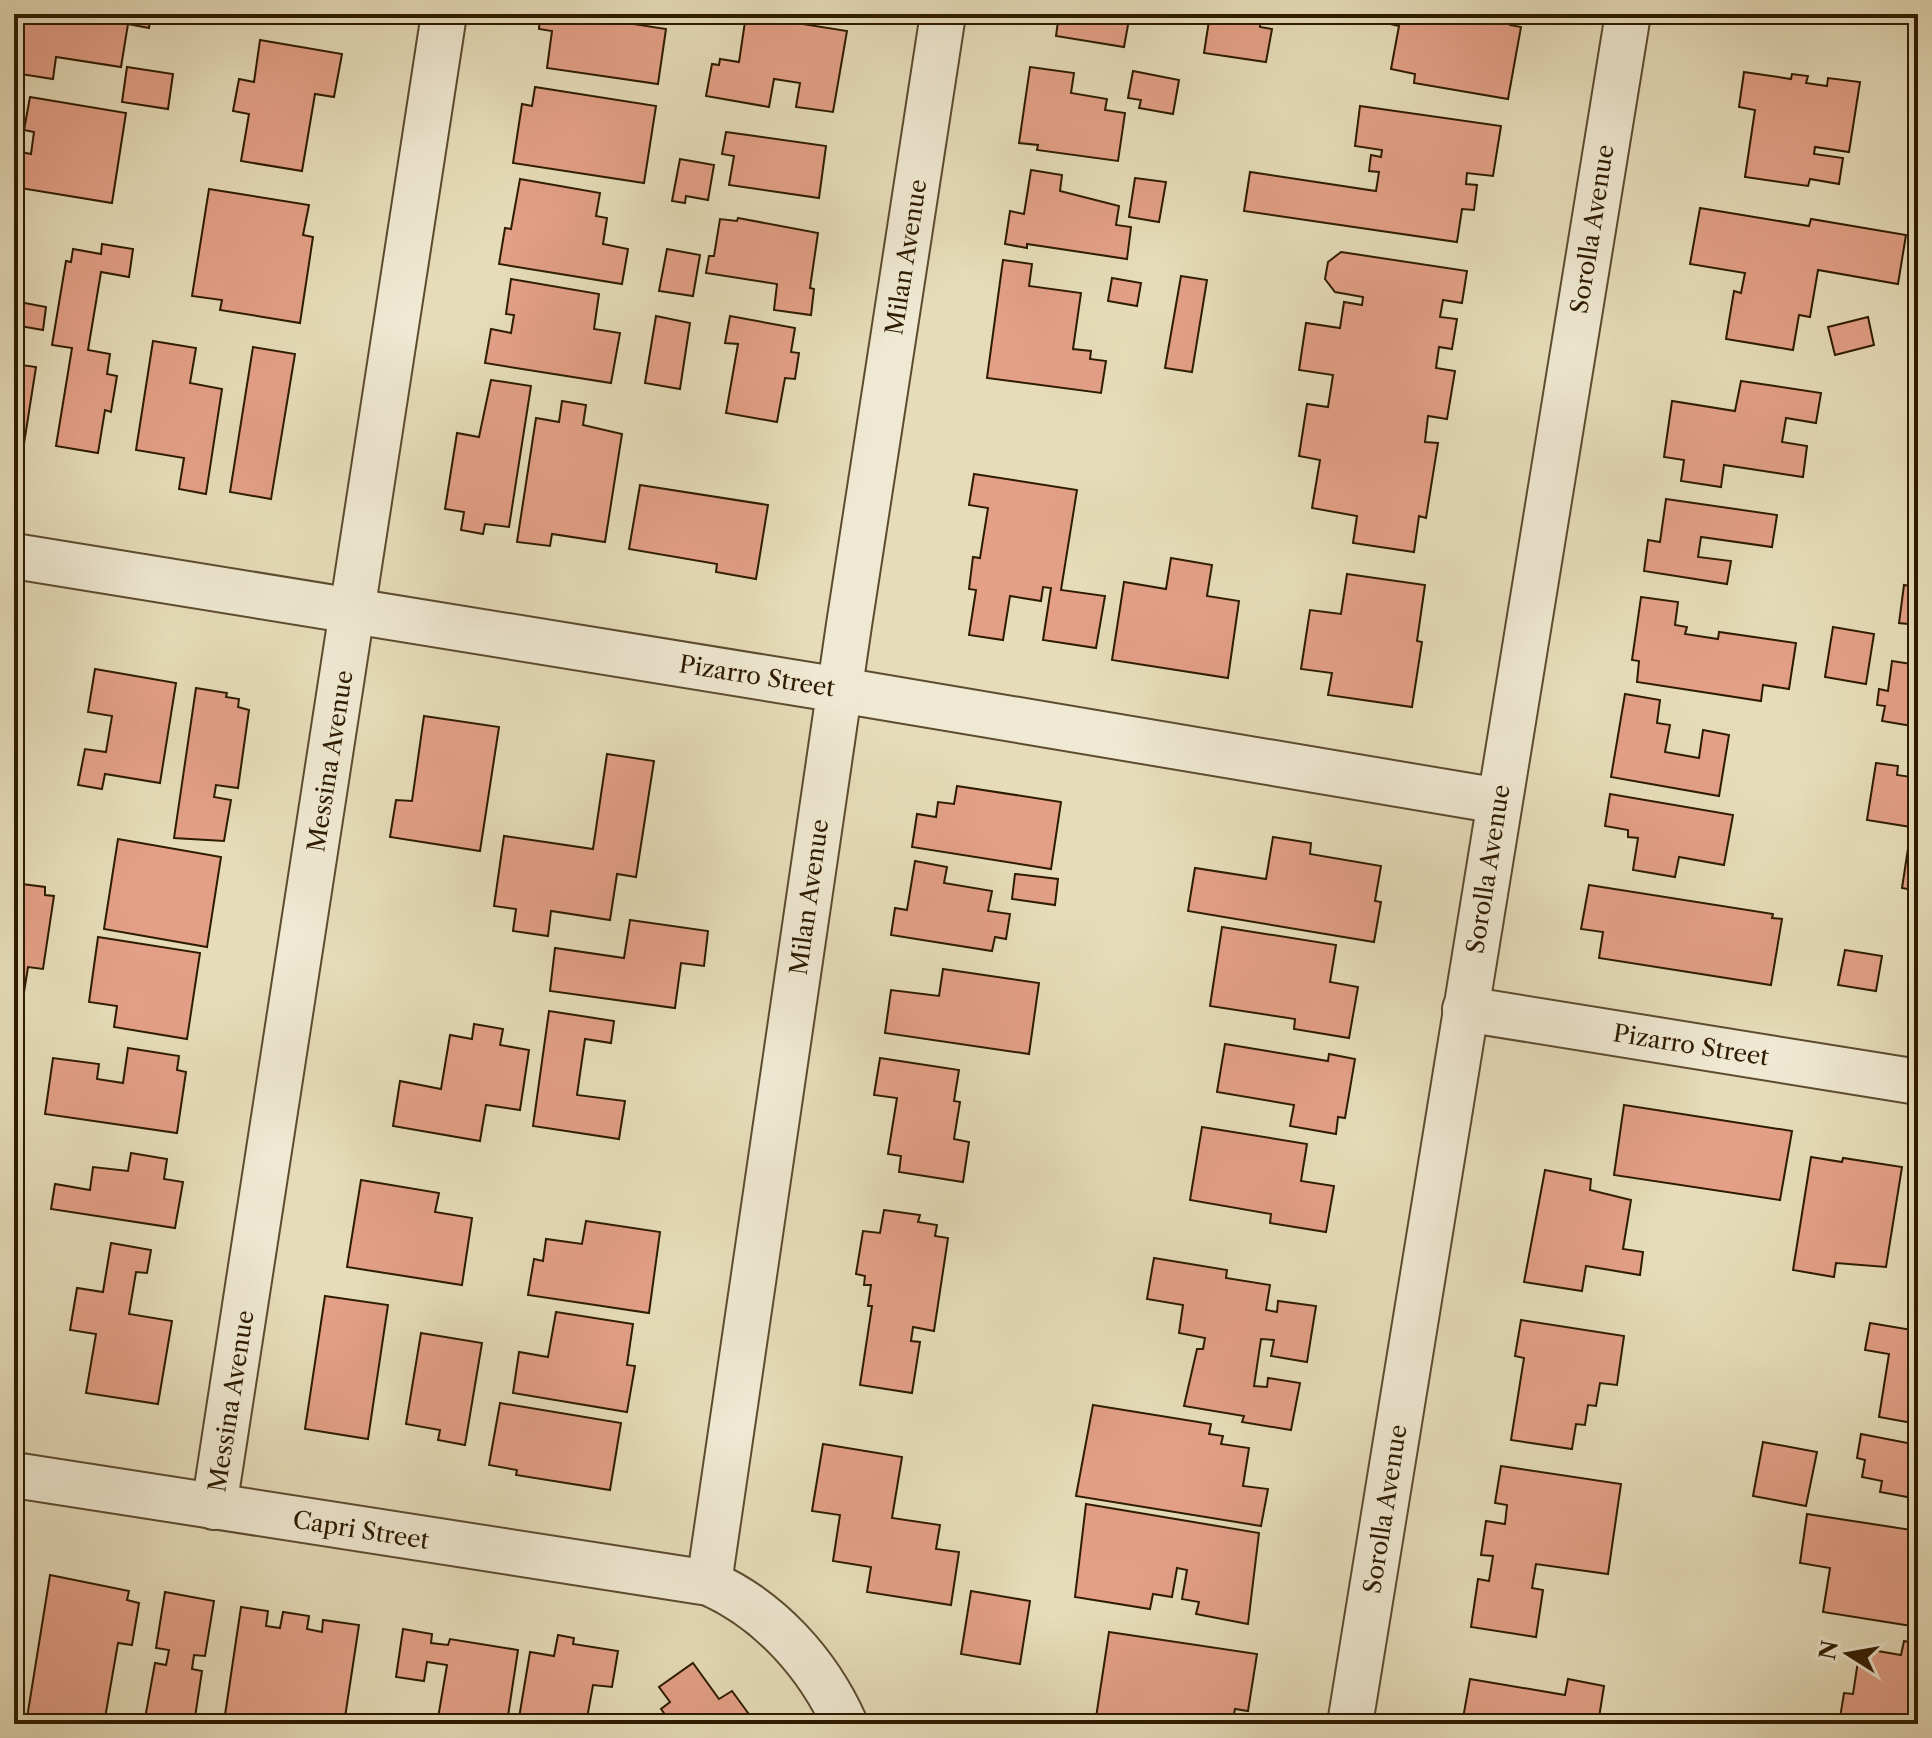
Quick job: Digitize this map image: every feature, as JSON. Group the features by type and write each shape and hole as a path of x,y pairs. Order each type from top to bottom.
{"street":[{"name":"Messina Avenue","path":"214,1507 444,14"},
{"name":"Milan Avenue","path":"709,1583 943,14"},
{"name":"Sorolla Avenue","path":"1350,1724 1628,14"},
{"name":"Pizarro Street","path":"14,556 1499,801"},
{"name":"Pizarro Street","path":"1465,1009 1918,1082"},
{"name":"Capri Street","path":"14,1475 709,1583"},
{"path":"709,1583 756,1611 789,1641 816,1673 845,1724"}],"building":[{"path":"21,14 151,14 149,28 128,24 121,67 56,57 53,79 14,73 14,19 20,20"},
{"path":"284,14 337,14 335,22"},
{"path":"540,14 615,14 614,21 666,29 658,84 547,68 552,31 539,29"},
{"path":"1059,14 1130,14 1124,47 1056,36"},
{"path":"1210,14 1261,14 1260,27 1272,29 1266,62 1204,53"},
{"path":"1392,14 1511,14 1510,25 1521,27 1508,99 1414,83 1415,74 1391,69 1399,26 1390,24"},
{"path":"746,15 847,31 833,112 796,107 800,83 774,79 769,107 706,96 712,64 719,65 720,59 739,62"},
{"path":"260,40 342,54 334,97 315,94 302,171 241,161 249,114 233,111 239,79 254,82"},
{"path":"127,67 173,74 168,109 122,102"},
{"path":"1030,67 1074,73 1071,93 1107,99 1105,110 1125,113 1118,161 1037,150 1038,145 1019,143"},
{"path":"1133,71 1179,80 1173,114 1139,108 1141,100 1128,98"},
{"path":"1744,72 1791,79 1792,74 1808,76 1806,83 1827,86 1828,78 1860,82 1849,152 1815,147 1814,154 1843,158 1839,184 1810,179 1808,186 1745,177 1755,110 1739,107"},
{"path":"535,87 656,106 644,183 513,163 522,104 532,106"},
{"path":"30,97 126,113 112,203 14,187 16,151 31,154 34,132 24,130"},
{"path":"1360,106 1501,126 1493,176 1467,173 1466,184 1477,185 1474,210 1462,209 1457,242 1244,211 1250,172 1376,191 1379,172 1369,171 1371,155 1381,157 1382,150 1355,146"},
{"path":"726,132 826,146 819,198 729,185 734,156 722,154"},
{"path":"680,159 714,165 708,200 686,196 685,203 672,201"},
{"path":"1031,170 1062,175 1060,191 1119,206 1116,225 1131,227 1127,259 1027,244 1027,248 1005,244 1010,211 1024,214"},
{"path":"1135,178 1166,182 1159,222 1129,217"},
{"path":"520,179 600,193 596,216 607,218 603,244 628,249 622,284 499,264 505,228 511,229"},
{"path":"209,189 309,205 303,235 313,237 300,323 220,310 222,300 192,296"},
{"path":"1700,208 1809,226 1811,219 1906,235 1898,284 1818,270 1810,317 1799,315 1793,350 1726,339 1734,291 1741,293 1745,273 1690,264"},
{"path":"738,218 818,233 810,288 814,289 811,315 774,310 777,284 706,273 709,256 714,256 720,219 737,221"},
{"path":"102,244 133,249 129,277 101,272 88,350 110,354 107,374 117,376 111,412 105,410 98,453 56,446 72,348 52,345 66,261 71,262 73,249 101,254"},
{"path":"667,249 700,255 693,296 659,291"},
{"path":"1341,252 1467,271 1462,303 1443,300 1440,317 1457,319 1452,349 1439,347 1436,368 1455,371 1447,419 1428,416 1425,442 1438,443 1426,518 1419,516 1414,552 1353,543 1357,516 1312,508 1320,460 1299,456 1307,404 1328,407 1333,375 1299,370 1306,323 1340,328 1344,302 1362,305 1363,297 1335,292 1325,279 1328,262"},
{"path":"1003,260 1032,264 1029,286 1081,293 1073,349 1091,351 1090,359 1106,361 1101,393 987,378"},
{"path":"1181,276 1207,280 1192,372 1165,368"},
{"path":"1112,278 1141,283 1137,306 1108,301"},
{"path":"511,279 599,294 594,329 620,333 611,383 485,363 491,329 511,333 514,315 506,314"},
{"path":"14,301 46,307 43,330 14,325"},
{"path":"656,316 690,323 680,389 645,383"},
{"path":"730,316 795,328 791,352 799,353 795,379 785,378 777,422 726,413 738,344 725,343"},
{"path":"1868,317 1874,345 1835,355 1828,327"},
{"path":"153,341 196,348 190,383 222,389 206,494 179,489 184,458 136,450"},
{"path":"253,347 295,354 271,499 230,492"},
{"path":"14,364 36,367 23,450 14,449"},
{"path":"491,380 531,386 509,527 485,524 483,534 461,530 464,512 445,509 457,433 479,437"},
{"path":"1741,381 1821,393 1816,423 1786,418 1782,442 1807,446 1803,477 1724,465 1721,487 1681,481 1684,460 1664,457 1672,401 1735,411"},
{"path":"562,401 586,405 583,425 622,434 605,542 552,534 550,546 517,542 536,418 559,422"},
{"path":"974,474 1077,490 1061,590 1105,596 1096,648 1043,640 1051,588 1043,587 1041,601 1010,596 1003,640 969,635 976,590 969,589 973,557 980,558 988,508 969,505"},
{"path":"640,485 768,505 756,579 716,572 717,564 629,549"},
{"path":"1666,499 1777,515 1772,547 1701,537 1698,557 1731,561 1727,584 1644,571 1648,540 1660,542"},
{"path":"1171,558 1212,565 1207,596 1239,601 1228,678 1112,660 1124,582 1166,589"},
{"path":"1347,574 1425,585 1417,641 1422,642 1412,707 1328,695 1332,673 1301,669 1310,610 1341,614"},
{"path":"1904,585 1918,587 1918,625 1899,623"},
{"path":"1641,597 1678,602 1675,625 1687,627 1685,634 1718,639 1719,632 1796,643 1789,689 1763,685 1761,701 1637,682 1639,661 1632,660"},
{"path":"1833,627 1874,634 1866,684 1825,677"},
{"path":"1892,661 1918,665 1918,727 1882,721 1885,706 1877,705 1879,689 1888,691"},
{"path":"95,669 176,683 160,783 105,774 102,789 78,785 85,749 106,752 112,716 88,712"},
{"path":"196,688 227,693 226,697 239,699 238,707 249,710 238,788 216,785 214,797 231,800 224,841 174,838"},
{"path":"1625,694 1660,700 1657,723 1670,725 1665,752 1699,758 1703,730 1729,735 1719,796 1611,777"},
{"path":"424,716 499,727 480,851 390,837 396,800 412,801"},
{"path":"607,754 654,761 636,877 617,874 610,920 551,911 548,936 513,931 516,909 494,906 504,836 593,849"},
{"path":"1876,763 1898,766 1897,775 1918,778 1917,828 1867,820"},
{"path":"957,786 1061,802 1051,869 912,847 917,814 936,817 938,802 954,804"},
{"path":"1610,794 1733,815 1724,865 1679,857 1675,877 1633,870 1638,838 1628,837 1628,830 1605,826"},
{"path":"1273,837 1311,843 1310,854 1381,866 1375,901 1381,902 1374,942 1188,911 1195,868 1266,879"},
{"path":"118,839 221,857 207,947 104,929"},
{"path":"1909,842 1918,843 1918,891 1902,888"},
{"path":"915,861 947,867 944,883 992,891 988,911 1010,914 1006,939 995,937 992,951 891,935 895,908 907,910"},
{"path":"1015,874 1058,879 1055,905 1012,899"},
{"path":"14,883 45,887 45,895 54,896 43,969 28,967 20,1017 14,1016"},
{"path":"1589,885 1773,914 1772,918 1782,919 1771,985 1599,958 1603,932 1581,929"},
{"path":"630,920 708,931 704,966 681,963 675,1008 550,991 555,948 624,958"},
{"path":"1222,927 1336,945 1330,982 1358,987 1349,1038 1294,1029 1295,1019 1210,1006"},
{"path":"98,937 200,953 187,1039 114,1027 117,1006 89,1002"},
{"path":"1845,950 1882,956 1876,991 1838,985"},
{"path":"943,969 1039,983 1029,1054 885,1033 891,990 939,996"},
{"path":"549,1011 614,1021 611,1043 585,1039 577,1095 625,1101 619,1139 533,1126"},
{"path":"474,1024 503,1029 500,1045 529,1050 520,1110 486,1105 480,1141 393,1126 400,1081 441,1089 450,1035 472,1039"},
{"path":"1225,1044 1328,1061 1329,1054 1355,1059 1345,1118 1338,1117 1336,1134 1290,1126 1294,1105 1217,1092"},
{"path":"128,1048 179,1056 177,1070 186,1072 177,1133 45,1114 53,1058 99,1064 97,1079 123,1083"},
{"path":"880,1058 959,1070 954,1101 960,1102 954,1139 969,1142 963,1182 899,1172 901,1156 888,1154 897,1098 874,1095"},
{"path":"1624,1105 1792,1131 1780,1200 1614,1175"},
{"path":"1202,1127 1307,1144 1301,1181 1334,1186 1326,1232 1270,1223 1271,1214 1190,1200"},
{"path":"131,1153 167,1159 164,1179 183,1182 175,1228 51,1209 55,1184 90,1190 93,1167 128,1171"},
{"path":"1811,1157 1842,1162 1843,1158 1902,1167 1886,1267 1836,1263 1834,1277 1793,1270"},
{"path":"1545,1170 1591,1179 1590,1190 1631,1200 1623,1249 1643,1252 1640,1275 1586,1266 1582,1291 1524,1282"},
{"path":"361,1180 439,1193 435,1212 472,1218 462,1285 347,1267"},
{"path":"884,1210 920,1215 918,1222 937,1225 935,1236 948,1238 934,1331 913,1327 911,1341 920,1342 912,1393 860,1385 872,1306 868,1306 871,1285 864,1285 865,1276 856,1274 863,1231 880,1233"},
{"path":"586,1221 660,1232 649,1313 528,1295 534,1259 543,1261 546,1239 582,1244"},
{"path":"111,1243 151,1250 147,1273 136,1272 129,1314 172,1321 158,1404 86,1393 96,1334 70,1330 77,1288 103,1292"},
{"path":"1154,1258 1227,1270 1226,1278 1270,1285 1266,1310 1277,1312 1278,1301 1316,1306 1307,1362 1271,1356 1274,1340 1261,1339 1254,1386 1267,1387 1268,1378 1300,1383 1291,1430 1242,1422 1244,1416 1184,1406 1197,1349 1203,1349 1205,1338 1179,1333 1183,1305 1147,1299"},
{"path":"325,1296 388,1305 368,1439 305,1429"},
{"path":"556,1312 633,1324 627,1365 635,1366 627,1412 513,1393 519,1352 548,1357"},
{"path":"1521,1320 1624,1336 1617,1385 1600,1383 1596,1406 1588,1405 1585,1425 1576,1424 1572,1449 1511,1440 1524,1358 1515,1356"},
{"path":"1870,1323 1918,1331 1918,1424 1879,1417 1889,1354 1865,1350"},
{"path":"421,1333 482,1343 465,1445 438,1440 440,1430 406,1424"},
{"path":"500,1403 621,1423 610,1490 516,1475 517,1470 489,1465"},
{"path":"1093,1405 1211,1424 1209,1434 1223,1436 1221,1444 1249,1448 1243,1486 1268,1489 1261,1526 1076,1496"},
{"path":"1861,1434 1918,1445 1918,1499 1880,1492 1882,1481 1862,1477 1865,1460 1857,1458"},
{"path":"1763,1442 1817,1452 1806,1506 1753,1496"},
{"path":"823,1444 902,1457 892,1518 940,1525 936,1549 959,1552 951,1605 867,1592 871,1567 833,1561 840,1515 812,1511"},
{"path":"1501,1466 1621,1484 1608,1574 1536,1564 1532,1588 1543,1590 1536,1637 1471,1627 1478,1579 1489,1581 1493,1556 1481,1555 1486,1521 1505,1524 1507,1505 1495,1503"},
{"path":"1086,1504 1259,1533 1248,1624 1196,1614 1199,1602 1182,1599 1187,1570 1177,1568 1172,1597 1153,1594 1150,1609 1075,1597"},
{"path":"1807,1514 1918,1531 1918,1627 1823,1612 1830,1568 1800,1563"},
{"path":"50,1575 129,1591 127,1600 139,1603 132,1645 118,1643 104,1724 61,1724 27,1718"},
{"path":"971,1591 1030,1601 1020,1664 961,1654"},
{"path":"165,1592 214,1601 205,1656 194,1655 192,1669 202,1671 194,1724 144,1724 155,1663 166,1665 169,1650 156,1648"},
{"path":"241,1607 268,1611 266,1626 280,1628 283,1612 309,1616 307,1629 322,1632 323,1620 359,1625 344,1724 282,1724 225,1715"},
{"path":"403,1629 432,1634 431,1643 448,1645 450,1639 518,1650 508,1716 512,1716 511,1724 437,1724 447,1665 427,1662 424,1681 396,1677"},
{"path":"1109,1632 1257,1654 1248,1711 1235,1709 1232,1724 1095,1724"},
{"path":"558,1635 574,1638 573,1644 618,1651 612,1687 593,1685 586,1724 518,1724 530,1652 554,1656"},
{"path":"1904,1641 1918,1644 1918,1724 1839,1724 1844,1693 1853,1694 1860,1648 1901,1655"},
{"path":"693,1663 719,1699 732,1691 751,1717 743,1724 672,1724 661,1709 670,1702 659,1687"},
{"path":"1470,1679 1565,1695 1568,1679 1604,1686 1598,1724 1553,1724 1554,1720 1528,1716 1527,1724 1462,1724"}]}
